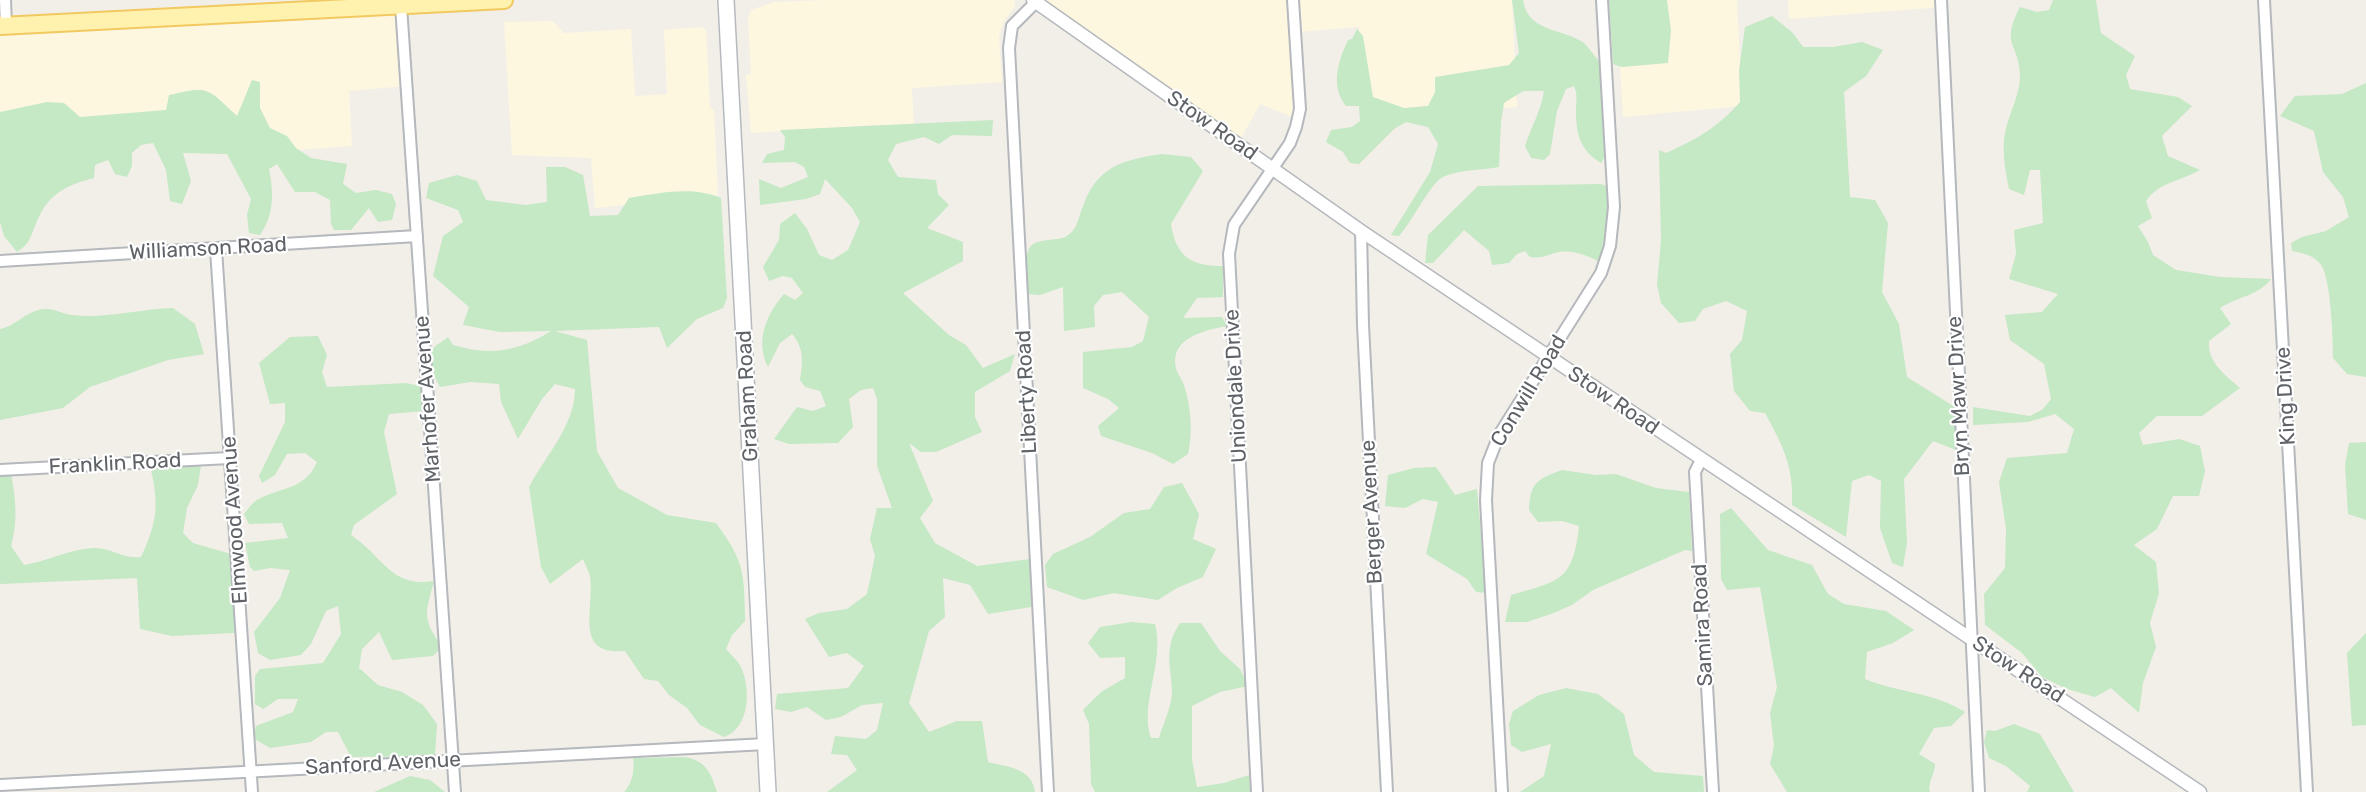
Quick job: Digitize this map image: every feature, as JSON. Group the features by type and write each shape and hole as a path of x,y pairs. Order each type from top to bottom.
{"main road":[{"path":"3,25 504,0"},
{"name":"Graham Road","path":"726,0 768,792"}],"street":[{"path":"3,25 5,0"},
{"name":"Uniondale Drive","path":"1257,792 1229,254 1234,225 1290,143 1300,109 1293,0"},
{"name":"Conwill Road","path":"1502,792 1486,500 1488,470 1499,435 1601,273 1612,233 1614,207 1602,0"},
{"name":"Bryn Mawr Drive","path":"1941,0 1979,792"},
{"name":"King Drive","path":"2264,0 2307,792"},
{"name":"Stow Road","path":"1034,1 1361,231 2200,792"},
{"name":"Liberty Road","path":"1034,1 1012,26 1009,48 1048,792"},
{"name":"Marhofer Avenue","path":"401,6 455,792"},
{"name":"Berger Avenue","path":"1361,231 1363,325 1387,792"},
{"name":"Williamson Road","path":"0,261 417,236"},
{"name":"Elmwood Avenue","path":"216,249 252,792"},
{"name":"Franklin Road","path":"0,470 230,458"},
{"name":"Samira Road","path":"1701,459 1695,472 1713,792"},
{"name":"Sanford Avenue","path":"0,785 766,744"}],"shaded area":[{"path":"0,0 6,25 402,2 406,86 349,91 352,146 253,153 0,126"},
{"path":"1015,0 1015,6 1003,23 999,37 1002,82 912,88 914,126 877,125 751,133 746,75 751,74 748,18 751,10 774,2"},
{"path":"1036,0 1291,0 1295,118 1260,104 1239,142"},
{"path":"1293,0 1512,0 1517,107 1363,117 1359,27 1295,32"},
{"path":"1660,0 1737,0 1742,106 1623,117 1619,49"},
{"path":"1788,0 1941,0 1942,7 1789,19"},
{"path":"553,21 564,33 631,29 635,96 667,94 664,30 701,27 706,30 710,107 714,111 718,195 595,208 591,158 512,155 504,22"}],"green space":[{"path":"1512,0 1523,0 1526,11 1532,19 1584,43 1599,61 1604,90 1607,153 1601,163 1588,153 1581,141 1577,127 1574,86 1566,89 1557,111 1550,154 1544,160 1531,158 1525,146 1544,91 1523,91 1504,103 1499,167 1460,172 1440,179 1399,236 1391,235 1430,172 1438,144 1428,127 1406,122 1394,129 1359,164 1350,163 1343,152 1326,142 1331,130 1352,127 1360,121 1359,106 1346,106 1338,90 1337,74 1348,40 1352,39 1357,29 1363,36 1373,97 1404,108 1428,106 1435,92 1435,77 1509,65 1519,53"},
{"path":"1609,0 1667,0 1671,30 1668,63 1622,67 1613,64"},
{"path":"2053,0 2096,0 2101,33 2135,56 2126,75 2130,89 2178,97 2192,106 2162,136 2168,156 2200,170 2157,190 2146,201 2152,218 2138,226 2153,255 2176,270 2220,277 2271,279 2254,293 2220,308 2231,324 2209,341 2209,349 2214,362 2240,388 2202,416 2157,416 2139,433 2143,445 2179,439 2200,446 2205,471 2199,496 2173,496 2157,529 2134,545 2156,562 2159,593 2150,623 2156,647 2143,683 2139,713 2111,688 2095,697 2067,689 2042,677 2022,653 1985,625 1984,594 2005,568 2006,529 1999,482 2007,458 2067,453 2074,429 2055,414 2028,422 1973,425 1973,407 2030,416 2043,409 2051,399 2044,364 2010,340 2005,315 2042,312 2058,294 2009,279 2016,254 2014,230 2043,223 2040,170 2030,170 2024,195 2009,189 2004,151 2006,128 2020,79 2011,38 2014,20 2020,7 2037,12 2049,10"},
{"path":"1772,16 1793,33 1803,47 1833,47 1862,42 1883,50 1866,76 1844,92 1850,197 1875,200 1888,223 1882,292 1899,324 1907,377 1955,407 1956,450 1933,441 1904,479 1907,543 1903,567 1892,563 1880,528 1881,481 1869,475 1852,481 1846,537 1792,505 1789,468 1777,436 1765,413 1750,411 1734,391 1730,354 1742,340 1747,311 1726,301 1703,309 1695,321 1679,323 1661,303 1657,285 1661,240 1659,150 1666,153 1697,138 1715,126 1740,102 1739,70 1745,27"},
{"path":"252,80 260,82 260,108 270,128 287,136 296,148 311,158 347,164 343,184 356,193 376,190 392,194 396,204 392,220 378,222 369,208 351,230 334,230 331,224 330,200 315,192 295,192 277,164 269,169 272,204 268,220 260,235 249,233 247,215 251,199 227,154 183,153 191,181 182,204 170,201 166,170 153,143 141,145 132,153 132,166 127,177 115,174 108,160 95,165 94,178 57,193 40,215 29,241 17,252 4,236 0,222 0,112 47,102 64,103 80,117 166,110 169,95 200,90 213,94 237,116"},
{"path":"2366,83 2366,377 2347,374 2333,358 2331,310 2324,272 2321,265 2312,257 2292,251 2291,243 2302,237 2326,231 2349,217 2343,197 2323,172 2314,131 2280,116 2295,96 2342,94"},
{"path":"993,120 992,136 952,135 939,144 924,137 896,144 888,160 898,177 936,180 938,194 949,205 927,228 963,242 963,261 903,293 949,335 966,345 983,368 1015,354 1010,371 975,392 975,417 982,432 936,452 921,452 909,443 933,501 920,518 935,543 977,566 1030,559 1033,572 1031,607 988,614 970,585 943,578 945,617 929,631 909,703 929,732 957,721 982,721 988,762 1011,767 1024,773 1033,784 1035,792 827,792 857,770 847,755 831,754 835,736 866,739 877,730 883,703 862,705 841,717 826,720 807,707 791,712 775,709 777,694 848,688 864,666 847,653 829,657 805,619 819,613 847,609 867,594 875,556 870,539 877,508 892,508 877,466 877,399 873,388 861,390 849,399 853,427 838,443 789,444 774,439 797,407 813,411 826,406 820,391 805,387 800,380 802,356 799,344 792,334 780,343 768,367 764,357 762,348 764,329 772,311 784,294 795,300 803,293 792,278 783,276 769,281 763,267 779,240 780,224 795,213 807,229 819,255 832,260 848,250 860,222 852,208 825,179 820,194 806,199 760,205 759,179 781,188 808,177 804,167 795,162 762,163 767,154 784,150 785,137 780,130"},
{"path":"1162,154 1191,157 1203,171 1171,224 1173,235 1181,252 1202,264 1223,266 1223,297 1197,298 1183,318 1222,317 1227,326 1199,333 1178,349 1175,358 1176,368 1184,385 1188,402 1190,437 1188,454 1173,464 1152,453 1101,436 1098,426 1119,408 1108,399 1083,388 1083,352 1132,347 1143,341 1149,317 1122,292 1103,295 1094,306 1095,327 1064,331 1063,287 1040,295 1025,294 1027,253 1032,245 1041,241 1063,238 1070,234 1095,184 1112,168 1134,159"},
{"path":"546,167 565,167 583,175 590,216 618,215 629,198 653,194 687,191 721,198 727,298 723,308 697,319 667,348 659,327 555,331 587,340 597,451 618,488 667,515 716,523 738,559 743,580 745,621 732,635 726,649 741,667 747,696 746,707 739,725 724,737 700,725 687,708 669,695 658,681 644,679 625,651 609,651 598,646 592,638 590,628 590,577 583,559 550,584 541,567 529,487 565,427 574,402 575,389 555,384 542,399 518,439 501,402 499,384 470,382 440,387 432,369 430,359 433,349 448,337 453,345 491,351 527,344 551,331 500,332 463,325 469,307 433,276 443,236 463,222 458,210 426,198 429,183 457,175 477,181 486,200 526,205 547,202"},
{"path":"1601,184 1609,187 1610,226 1603,254 1598,261 1575,252 1530,257 1525,251 1517,254 1509,263 1492,265 1489,251 1464,230 1433,263 1425,263 1428,235 1478,186"},
{"path":"173,308 195,324 204,354 168,360 90,387 63,408 0,420 0,329 12,325 32,312 45,309 84,316"},
{"path":"318,336 327,355 322,372 327,387 406,383 425,387 425,411 389,414 384,432 397,494 354,525 351,535 397,575 419,582 434,581 427,616 431,629 442,647 433,656 392,660 379,632 362,649 359,668 378,685 402,692 423,705 437,724 435,756 351,757 338,732 326,732 311,742 270,748 253,738 256,726 293,712 298,699 278,699 263,709 255,704 255,676 260,669 323,663 341,634 338,606 326,611 311,644 301,655 270,660 258,653 254,632 280,598 290,570 270,568 254,571 250,567 245,543 288,538 282,523 249,524 244,514 257,500 299,483 312,471 317,462 305,453 287,454 275,475 262,483 259,476 285,422 285,403 270,404 259,363 290,337"},
{"path":"2366,442 2366,520 2348,514 2345,465 2349,443"},
{"path":"201,465 198,485 187,508 183,533 193,543 231,554 235,633 172,636 140,629 137,578 0,584 0,475 11,474 16,510 11,546 24,565 92,548 141,557 154,522 156,502 150,466"},
{"path":"1436,467 1455,495 1477,489 1486,593 1476,592 1467,579 1426,554 1438,502 1423,499 1405,508 1385,506 1388,475 1414,468"},
{"path":"1562,470 1596,475 1616,474 1656,488 1689,492 1692,551 1685,550 1593,590 1572,605 1551,614 1527,622 1505,622 1511,595 1552,582 1568,568 1573,558 1579,526 1562,521 1538,522 1529,510 1531,494 1537,483 1546,476"},
{"path":"1182,483 1199,514 1193,539 1216,549 1203,577 1177,588 1158,600 1114,593 1083,600 1047,587 1045,565 1053,554 1090,537 1124,513 1150,509 1164,487"},
{"path":"1731,508 1768,550 1812,565 1828,594 1844,604 1886,611 1914,630 1893,643 1867,652 1865,679 1941,700 1965,712 1951,726 1934,728 1919,754 1935,764 1930,792 1787,792 1770,764 1774,746 1770,713 1777,687 1760,587 1727,590 1721,579 1720,514"},
{"path":"1132,622 1155,624 1157,654 1148,711 1151,738 1159,738 1171,703 1170,649 1171,641 1180,623 1201,623 1220,651 1240,669 1248,686 1220,692 1192,706 1192,760 1197,787 1224,783 1249,775 1250,792 1095,792 1091,784 1089,724 1083,710 1101,692 1125,678 1125,657 1100,658 1088,643 1100,627"},
{"path":"2366,633 2366,725 2352,726 2347,653"},
{"path":"1566,688 1598,694 1624,714 1634,755 1654,772 1703,776 1704,792 1520,792 1544,776 1551,744 1522,752 1511,745 1509,724 1513,711 1539,695"},
{"path":"2014,724 2040,734 2074,792 2027,792 2030,786 2006,766 1989,758 1984,742 1987,730 1995,731"},
{"path":"684,757 697,761 706,768 717,792 624,792 632,776 633,758"},
{"path":"410,776 430,780 445,792 374,792"}]}
